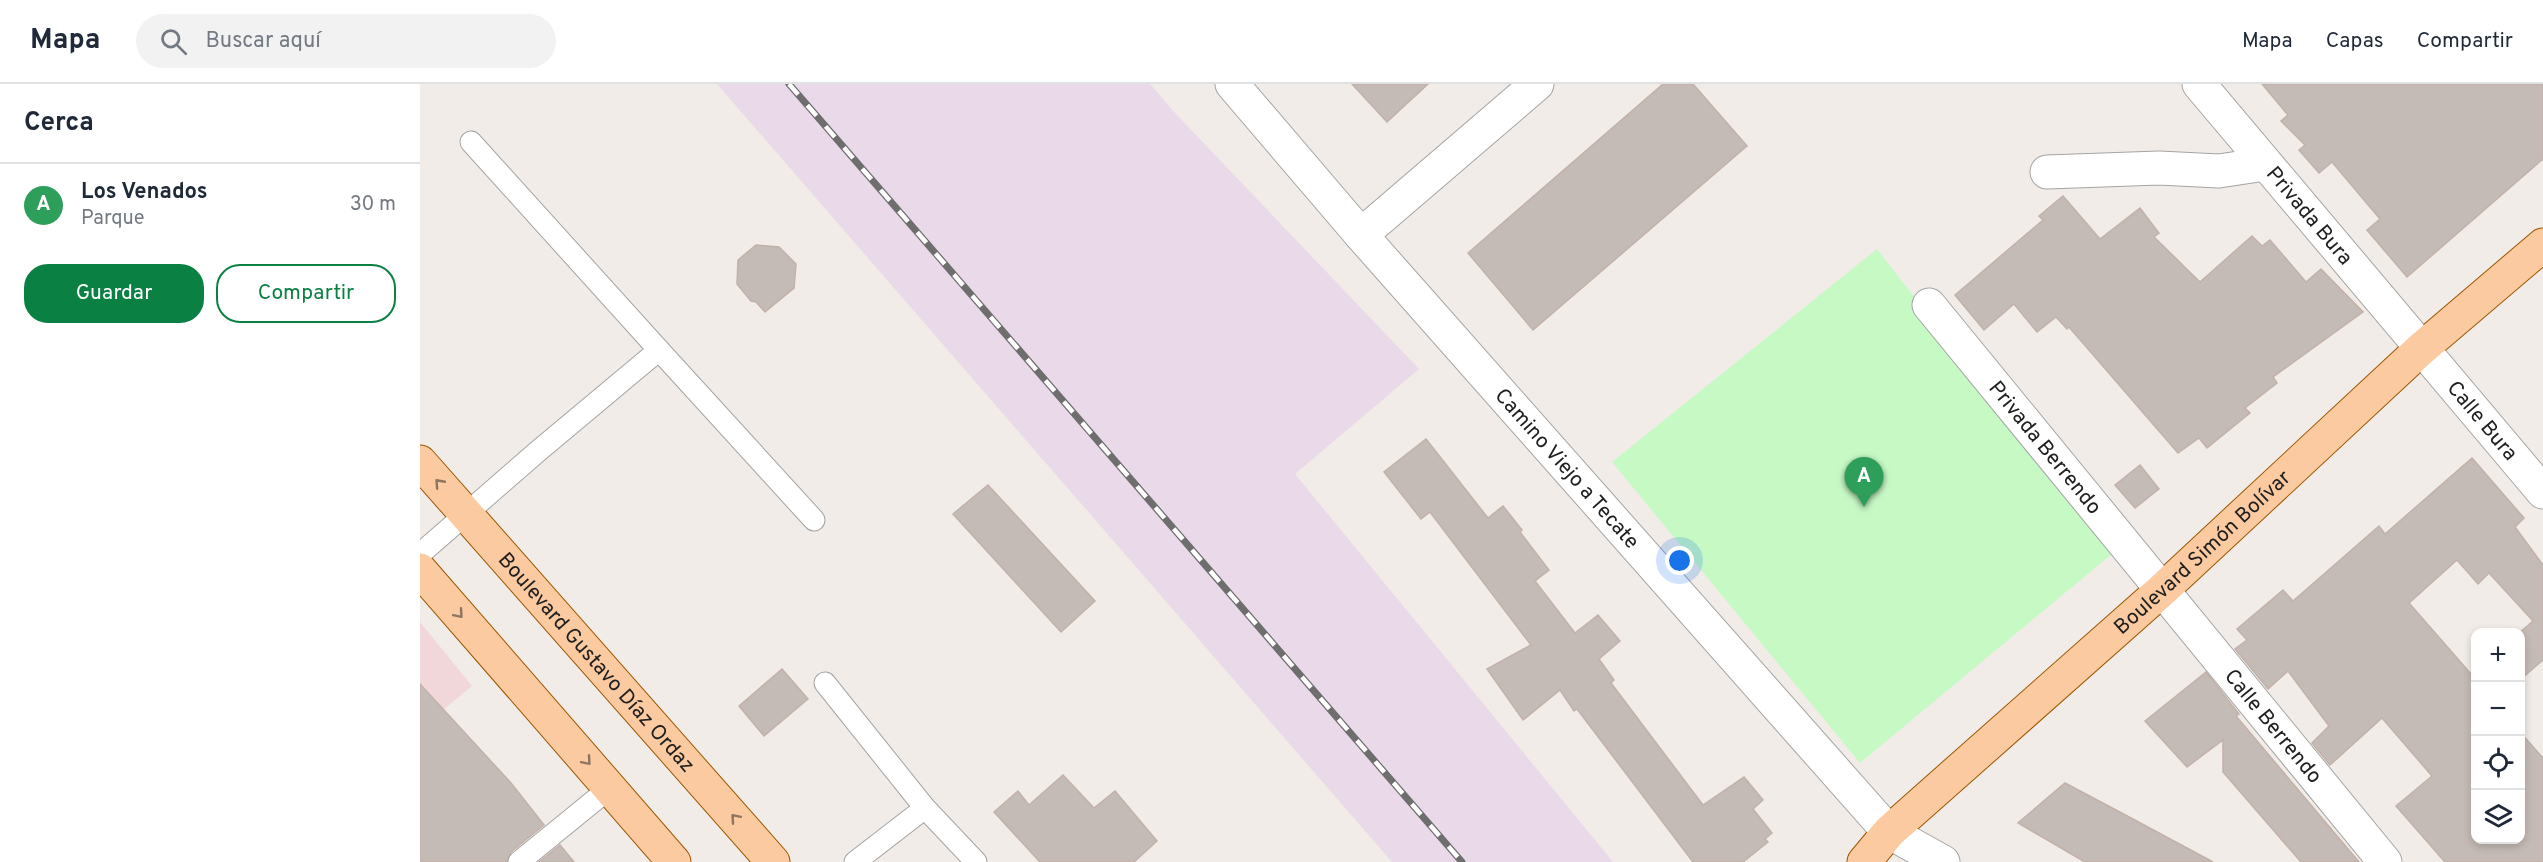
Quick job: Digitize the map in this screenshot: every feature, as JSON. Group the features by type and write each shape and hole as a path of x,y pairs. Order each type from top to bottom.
{"main road":[{"name":"Boulevard Simón Bolívar","path":"1864,862 1889,832 2161,591 2421,349 2543,245"},
{"name":"Boulevard Gustavo Díaz Ordaz","path":"420,462 773,862"},
{"path":"420,570 674,862"}],"street":[{"name":"Camino Viejo a Tecate","path":"1232,84 1361,235 1889,832 1942,862"},
{"path":"1361,235 1537,84"},
{"name":"Privada Bura","path":"2199,84 2421,349"},
{"path":"2047,172 2158,168 2219,171 2265,164"},
{"name":"Privada Berrendo","path":"1929,305 2161,591"},
{"name":"Calle Bura","path":"2421,349 2543,491"},
{"name":"Calle Berrendo","path":"2161,591 2385,862"}],"lane":[{"path":"471,142 814,520"},
{"path":"420,554 659,350"},
{"path":"825,683 926,808 976,862"},
{"path":"519,862 611,787"},
{"path":"855,862 926,808"}],"shaded area":[{"path":"717,84 1150,84 1419,369 1295,474 1613,862 1392,862"},
{"path":"420,622 472,686 420,729"}],"green space":[{"path":"1877,249 2113,553 1860,763 1612,462"}],"building":[{"path":"1352,84 1428,84 1387,122"},
{"path":"1663,84 1693,84 1747,146 1533,330 1468,253"},
{"path":"2262,84 2543,84 2543,159 2407,277 2367,230 2380,219 2332,162 2319,173 2299,150 2305,145 2281,121 2288,115"},
{"path":"2063,196 2100,239 2140,208 2159,233 2154,237 2200,282 2252,236 2262,246 2270,240 2306,282 2321,269 2363,312 2273,377 2277,383 2245,408 2250,413 2207,448 2199,438 2178,453 2069,327 2067,329 2056,317 2037,332 2014,304 1984,330 1955,295 2043,220 2039,216"},
{"path":"756,245 779,247 796,264 794,288 765,312 756,302 751,301 737,284 738,260"},
{"path":"1426,439 1488,518 1503,506 1522,530 1520,532 1549,570 1535,581 1575,633 1598,615 1620,641 1599,659 1614,680 1611,683 1703,805 1744,777 1763,800 1753,809 1772,833 1765,839 1768,842 1743,862 1693,862 1577,709 1574,711 1560,690 1523,720 1487,669 1531,645 1430,512 1421,519 1384,472"},
{"path":"2472,458 2524,518 2515,527 2543,565 2543,660 2525,676 2525,628 2533,621 2489,573 2478,584 2457,560 2409,603 2471,674 2471,844 2525,844 2525,738 2543,758 2543,862 2445,862 2396,806 2432,776 2382,718 2330,765 2312,743 2329,726 2288,671 2268,689 2235,649 2247,640 2237,629 2283,590 2293,601 2379,526 2385,534"},
{"path":"2140,465 2159,489 2135,508 2115,485"},
{"path":"988,485 1095,601 1061,632 953,514"},
{"path":"782,669 808,699 764,736 739,706"},
{"path":"2206,672 2239,714 2236,716 2359,862 2301,862 2223,772 2223,740 2187,767 2145,721"},
{"path":"420,684 511,783 544,825 511,852 507,862 420,862"},
{"path":"1063,775 1094,808 1115,791 1157,841 1134,862 1040,862 994,812 1018,791 1029,805"},
{"path":"2065,783 2213,862 2085,862 2018,823"},
{"path":"560,845 574,862 539,862"}],"railway":[{"path":"789,84 1462,862"}],"place":[{"name":"Los Venados","path":"1864,507"}]}
